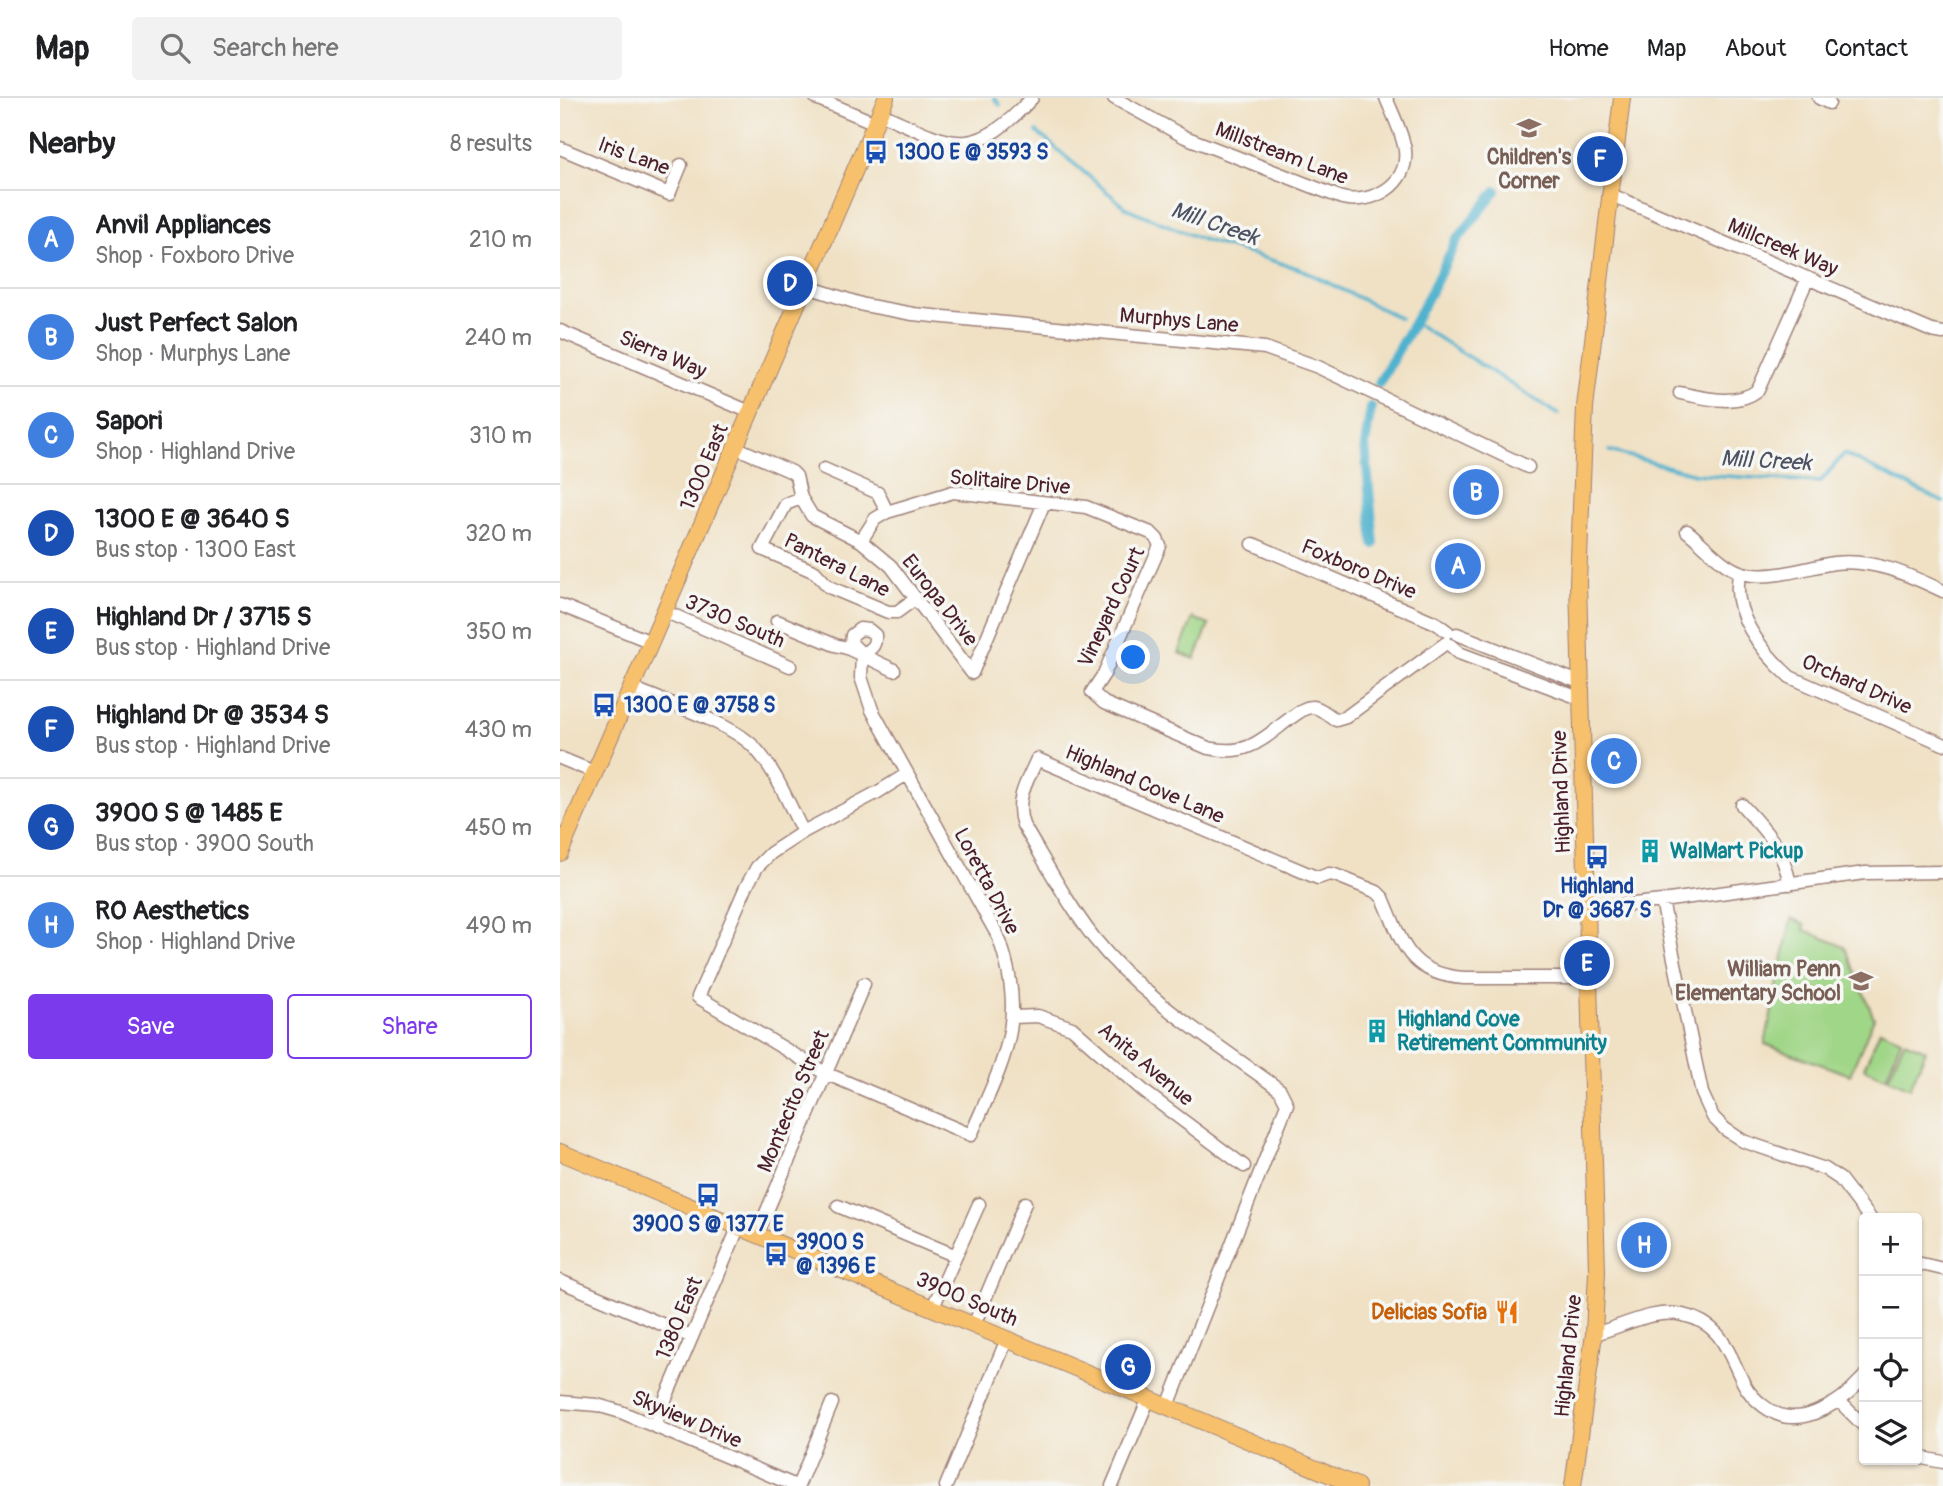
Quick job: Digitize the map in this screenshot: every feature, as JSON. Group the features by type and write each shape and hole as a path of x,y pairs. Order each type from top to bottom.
{"main road":[{"name":"Highland Drive","path":"1573,1486 1594,1334 1597,1271 1579,690 1579,538 1585,407 1622,98"},
{"name":"1300 East","path":"560,853 880,111"},
{"name":"3900 South","path":"560,1152 1357,1486"}],"street":[{"path":"816,98 880,111 941,140 964,144 989,136 1012,119 1032,98"},
{"name":"Millstream Lane","path":"1114,98 1185,136 1342,198 1356,201 1377,196 1398,178 1405,153 1386,98"},
{"name":"Iris Lane","path":"560,148 669,194 681,165"},
{"name":"Millcreek Way","path":"1609,194 1932,331 1943,333"},
{"path":"1680,393 1705,399 1737,399 1747,398 1758,390 1808,278"},
{"name":"Murphys Lane","path":"805,286 864,305 902,312 1265,348 1318,367 1528,467"},
{"name":"Sierra Way","path":"560,331 750,412"},
{"name":"Europa Drive","path":"735,447 792,472 797,479 801,498 817,520 861,541 891,566 972,673 1044,503"},
{"path":"824,469 878,493 887,512"},
{"name":"Solitaire Drive","path":"861,541 875,519 887,512 953,492 1086,507 1151,533 1160,546"},
{"name":"Pantera Lane","path":"801,498 784,507 762,550 815,572 829,587 888,612 897,612 916,598"},
{"path":"1687,531 1727,565 1740,572 1763,574 1834,563 1861,563 1897,570 1943,591"},
{"name":"Foxboro Drive","path":"1252,544 1436,623 1450,639 1579,690"},
{"name":"Vineyard Court","path":"1160,546 1104,674 1092,692 1104,703 1208,748 1241,750 1310,707 1336,720 1346,717 1450,639"},
{"name":"Orchard Drive","path":"1740,572 1736,586 1738,606 1773,662 1790,677 1943,744"},
{"path":"560,605 651,642"},
{"name":"3730 South","path":"664,611 790,666"},
{"path":"777,621 862,654 894,670"},
{"name":"Loretta Drive","path":"825,1073 971,1135 1002,1064 1013,1017 1011,981 998,936 907,774 866,694 861,677 862,654"},
{"path":"632,688 728,728 745,739 767,765 803,832"},
{"path":"560,758 594,772"},
{"name":"Highland Cove Lane","path":"1168,1406 1287,1104 1280,1090 1153,996 1094,937 1067,898 1018,812 1019,802 1037,759 1318,878 1335,875 1377,892 1383,898 1409,954 1432,972 1446,977 1464,978 1588,978"},
{"path":"825,1073 698,997 757,867 771,853 803,832 907,774"},
{"path":"1742,805 1776,843 1790,884"},
{"path":"1586,909 1865,873 1943,872"},
{"path":"1662,901 1703,1093 1713,1117 1743,1141 1825,1169 1840,1179 1866,1213"},
{"name":"Montecito Street","path":"757,1234 864,985"},
{"name":"Anita Avenue","path":"1013,1017 1038,1016 1072,1028 1146,1093 1244,1166"},
{"path":"933,1307 979,1203"},
{"path":"974,1325 1025,1203"},
{"path":"838,1206 956,1256"},
{"name":"1380 East","path":"654,1426 739,1226"},
{"path":"1922,1264 1943,1269"},
{"path":"560,1281 692,1337"},
{"path":"1594,1334 1648,1318 1681,1314 1700,1321 1718,1332 1733,1357 1745,1386 1759,1402 1789,1418 1821,1410 1839,1401 1859,1382"},
{"path":"946,1486 1007,1339"},
{"path":"1112,1486 1149,1398"},
{"path":"1839,1401 1859,1421"},
{"name":"Skyview Drive","path":"560,1402 610,1409 797,1486"},
{"path":"797,1486 832,1403"},
{"path":"1922,1458 1943,1462"}],"green space":[{"path":"1193,618 1209,625 1195,659 1179,653"},
{"path":"1791,919 1805,925 1804,930 1845,947 1874,1018 1850,1075 1765,1044"},
{"path":"1880,1030 1901,1039 1886,1077 1864,1068"},
{"path":"1904,1041 1926,1050 1910,1088 1888,1078"}],"waterway":[{"name":"Mill Creek","path":"994,98 1000,105"},
{"name":"Mill Creek","path":"1037,132 1126,208 1201,239 1300,269 1400,318"},
{"path":"1379,383 1457,240 1496,191"},
{"name":"Mill Creek","path":"1420,326 1558,414"},
{"path":"1371,407 1365,445 1374,544"},
{"name":"Mill Creek","path":"1610,451 1695,474 1820,482 1844,454 1943,502"}],"place":[{"name":"Children's Corner","path":"1529,128"},
{"name":"1300 E @ 3593 S","path":"876,152"},
{"name":"Highland Dr @ 3534 S","path":"1600,159"},
{"name":"1300 E @ 3640 S","path":"790,283"},
{"name":"Just Perfect Salon","path":"1476,492"},
{"name":"Anvil Appliances","path":"1458,566"},
{"name":"1300 E @ 3758 S","path":"604,705"},
{"name":"Sapori","path":"1614,761"},
{"name":"WalMart Pickup","path":"1650,851"},
{"name":"Highland Dr @ 3687 S","path":"1597,857"},
{"name":"Highland Dr / 3715 S","path":"1587,963"},
{"name":"William Penn Elementary School","path":"1861,981"},
{"name":"Highland Cove Retirement Community","path":"1377,1031"},
{"name":"3900 S @ 1377 E","path":"708,1195"},
{"name":"RO Aesthetics","path":"1644,1245"},
{"name":"3900 S @ 1396 E","path":"776,1254"},
{"name":"Delicias Sofia","path":"1507,1312"},
{"name":"3900 S @ 1485 E","path":"1128,1367"}]}
